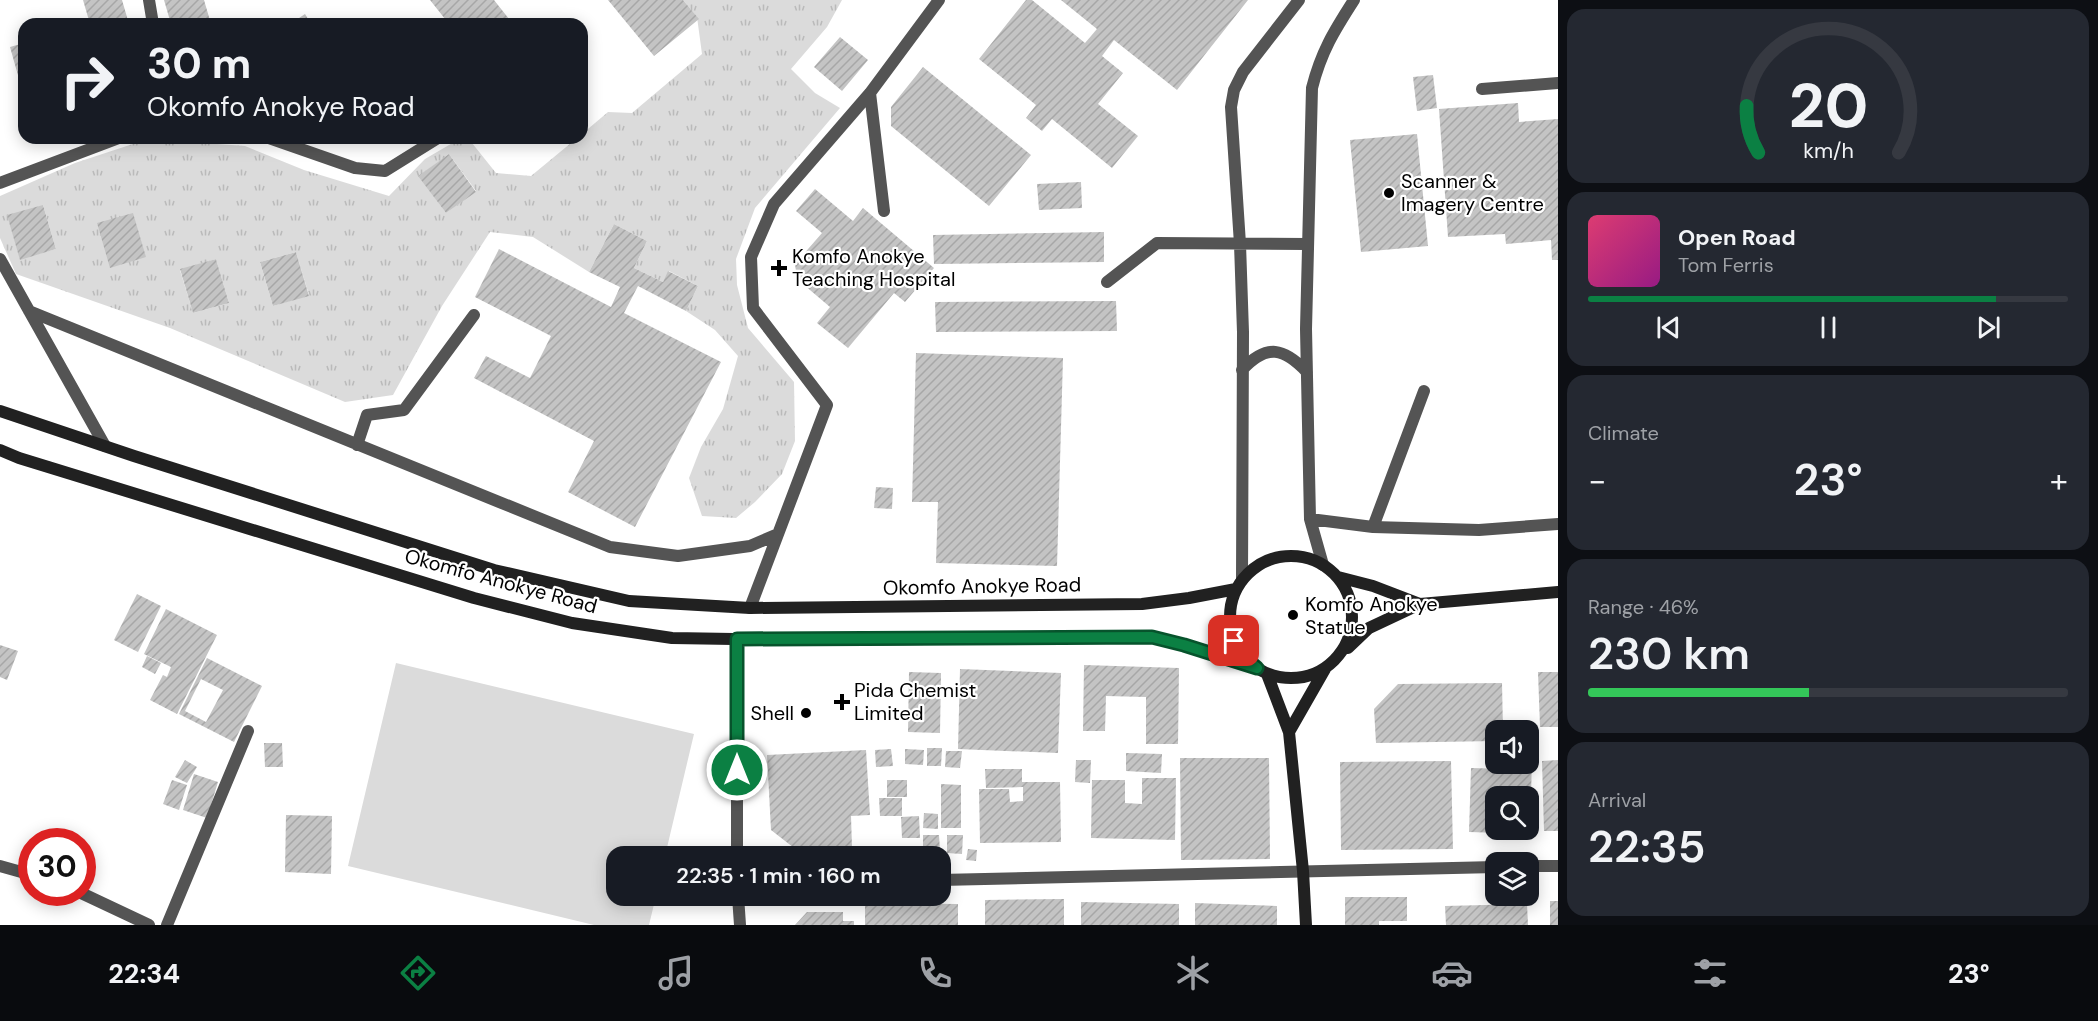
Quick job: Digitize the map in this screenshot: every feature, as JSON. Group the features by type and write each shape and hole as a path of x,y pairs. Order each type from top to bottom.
{"main road":[{"name":"Okomfo Anokye Road","path":"0,411 495,570 629,601 750,608 1143,604 1188,598 1239,584"},
{"name":"Okomfo Anokye Road","path":"0,450 19,458 485,601 572,623 672,638 1152,637 1184,645 1262,671"},
{"path":"1325,669 1307,677 1287,679 1262,671 1243,656 1234,641 1230,624 1230,606 1239,584 1255,567 1271,559 1288,556 1306,558 1323,565 1338,578 1348,595 1353,615 1350,636 1341,654"},
{"path":"1338,578 1373,586 1419,604"},
{"path":"1289,732 1325,669 1369,628 1419,604 1558,592"},
{"path":"1262,671 1289,732 1306,925"}],"street":[{"path":"149,0 152,18"},
{"path":"750,608 827,405 753,308 751,257 774,204 870,93 939,0"},
{"path":"1239,584 1242,370 1240,244 1231,107 1234,90 1243,72 1299,0"},
{"path":"1323,565 1310,519 1307,244 1312,88 1318,62 1328,41 1354,0"},
{"path":"1482,90 1558,83"},
{"path":"870,93 884,211"},
{"path":"0,183 103,144"},
{"path":"286,144 355,168 385,171 428,144"},
{"path":"1107,282 1157,243 1307,244"},
{"path":"0,259 105,446"},
{"path":"28,311 610,547 678,556 750,546 778,534"},
{"path":"357,445 367,416 404,410 474,315"},
{"path":"1242,370 1254,358 1280,351 1294,358 1307,372"},
{"path":"1373,527 1424,391"},
{"path":"1310,519 1373,527 1479,530 1558,524"},
{"path":"737,639 737,846"},
{"path":"167,925 248,731"},
{"path":"0,866 18,870"},
{"path":"1539,866 1558,866"},
{"path":"951,880 1485,867"},
{"path":"96,900 149,925"},
{"path":"739,906 740,925"}],"green space":[{"path":"683,0 842,0 827,27 791,69 815,93 840,108 755,208 736,259 737,285 748,328 794,382 795,441 782,474 736,518 702,516 689,478 701,447 723,409 738,356 715,330 686,311 698,286 669,271 663,282 634,268 647,241 614,224 589,272 533,237 490,232 442,306 393,395 345,402 170,328 16,274 0,238 0,196 75,163 133,144 245,146 304,170 389,196 425,159 451,144 473,144 496,173 531,176 570,144 588,144 588,129 608,112 632,113 702,54 697,17","holes":["449,154 476,191 446,213 419,176","43,205 56,249 20,259","296,252 309,295 273,306 260,262","216,259 229,303 193,313 180,270"]},
{"path":"396,663 694,734 667,846 606,846 606,906 654,906 649,925 594,925 348,866"}],"building":[{"path":"83,0 122,0 127,18 88,18"},
{"path":"164,0 204,0 209,18 169,18"},
{"path":"430,0 494,0 508,18 444,18"},
{"path":"608,0 683,0 699,19 654,56"},
{"path":"1026,0 1032,0 1085,43 1097,29 1061,0 1248,0 1177,90 1114,40 1102,56 1123,73 1098,104 1138,136 1112,168 1052,119 1042,131 1026,118 1036,105 979,59"},
{"path":"840,37 868,60 842,91 814,67"},
{"path":"18,45 18,75 10,47"},
{"path":"923,67 1031,155 989,206 891,126 891,107"},
{"path":"1433,75 1437,108 1417,111 1413,77"},
{"path":"1518,103 1519,122 1558,119 1558,260 1552,260 1551,240 1506,244 1505,234 1448,237 1439,109"},
{"name":"Scanner & Imagery Centre","path":"1417,134 1428,246 1361,252 1350,140"},
{"path":"449,154 476,192 446,213 418,176"},
{"path":"1081,182 1082,208 1039,210 1037,184"},
{"path":"815,189 853,221 863,208 934,268 905,302 894,293 848,348 817,323 830,307 797,279 795,264 822,233 796,211"},
{"path":"43,205 56,249 20,260 7,215"},
{"path":"133,213 146,257 110,268 97,223"},
{"path":"614,224 647,241 634,268 663,282 668,271 698,286 686,311 638,286 624,313 721,362 635,527 568,492 594,441 474,378 486,356 530,378 551,336 475,297 499,249 611,307 620,287 589,272"},
{"path":"1104,232 1104,262 934,264 933,235"},
{"path":"296,252 309,296 273,306 260,262"},
{"path":"216,259 229,303 193,313 180,269"},
{"path":"1116,301 1117,331 936,332 935,302"},
{"path":"916,353 1063,358 1057,566 936,563 938,502 912,502"},
{"path":"876,487 893,488 892,509 874,508"},
{"path":"137,594 161,606 138,652 114,640"},
{"path":"166,609 217,635 177,714 150,700 163,675 167,677 171,667 144,654"},
{"path":"0,645 18,651 7,680 0,677"},
{"path":"147,656 161,663 155,674 142,667"},
{"path":"207,658 262,686 234,742 179,714","holes":["201,679 223,690 206,722 185,711"]},
{"path":"1084,665 1179,668 1178,744 1146,744 1146,697 1106,696 1105,731 1083,731"},
{"path":"960,669 1061,673 1058,753 958,749"},
{"path":"909,672 941,673 940,733 908,732"},
{"path":"1538,672 1558,672 1558,727 1540,727"},
{"path":"1502,683 1503,720 1485,720 1485,741 1376,743 1374,709 1398,684"},
{"path":"264,743 282,743 283,767 265,767"},
{"path":"927,748 942,748 941,766 927,766"},
{"path":"891,749 893,766 876,767 875,750"},
{"path":"905,749 924,750 923,765 905,764"},
{"path":"866,750 870,815 851,816 852,846 792,846 771,830 767,755"},
{"path":"946,751 962,751 960,768 945,767"},
{"path":"1126,753 1162,754 1161,773 1126,771"},
{"path":"1180,758 1269,758 1270,859 1181,860"},
{"path":"185,760 197,767 187,783 175,777"},
{"path":"1076,760 1091,760 1090,783 1075,782"},
{"path":"1558,760 1558,831 1544,831 1542,761"},
{"path":"1451,761 1453,849 1341,850 1340,762"},
{"path":"1471,768 1485,768 1485,774 1532,774 1531,786 1485,786 1485,833 1469,832"},
{"path":"985,769 1022,769 1022,782 1060,782 1061,842 980,843 979,789 1009,789 1010,802 1023,801 1023,787 986,788"},
{"path":"194,774 218,782 207,818 183,810"},
{"path":"1142,778 1176,778 1175,840 1091,838 1092,780 1125,780 1125,803 1142,804"},
{"path":"172,780 187,785 179,810 163,804"},
{"path":"887,780 907,780 907,797 887,797"},
{"path":"941,784 961,785 961,828 941,828"},
{"path":"879,798 902,798 902,816 880,816"},
{"path":"924,813 938,814 938,829 923,828"},
{"path":"286,815 332,816 331,874 285,872"},
{"path":"919,816 920,838 902,838 901,817"},
{"path":"923,835 939,835 940,846 923,846"},
{"path":"947,835 963,835 962,854 951,853 951,846 947,846"},
{"path":"968,849 977,850 976,861 966,860"},
{"path":"1345,897 1407,897 1407,921 1379,921 1379,925 1345,925"},
{"path":"1064,899 1064,925 985,925 985,900"},
{"path":"1550,901 1558,901 1558,925 1550,925"},
{"path":"1081,902 1179,904 1179,925 1081,925"},
{"path":"1195,903 1277,906 1277,925 1195,925"},
{"path":"951,904 958,904 958,925 865,925 865,906 951,906"},
{"path":"1445,906 1527,906 1528,925 1446,925"},
{"path":"807,912 843,912 843,921 854,921 854,925 795,925"}],"place":[{"name":"Scanner & Imagery Centre","path":"1389,193"},
{"name":"Komfo Anokye Teaching Hospital","path":"779,268"},
{"name":"Komfo Anokye Statue","path":"1293,615"},
{"name":"Pida Chemist Limited","path":"842,702"},
{"name":"Shell","path":"806,713"}],"route":[{"path":"737,770 737,639 1152,637 1257,668 1243,656 1234,641"}]}
